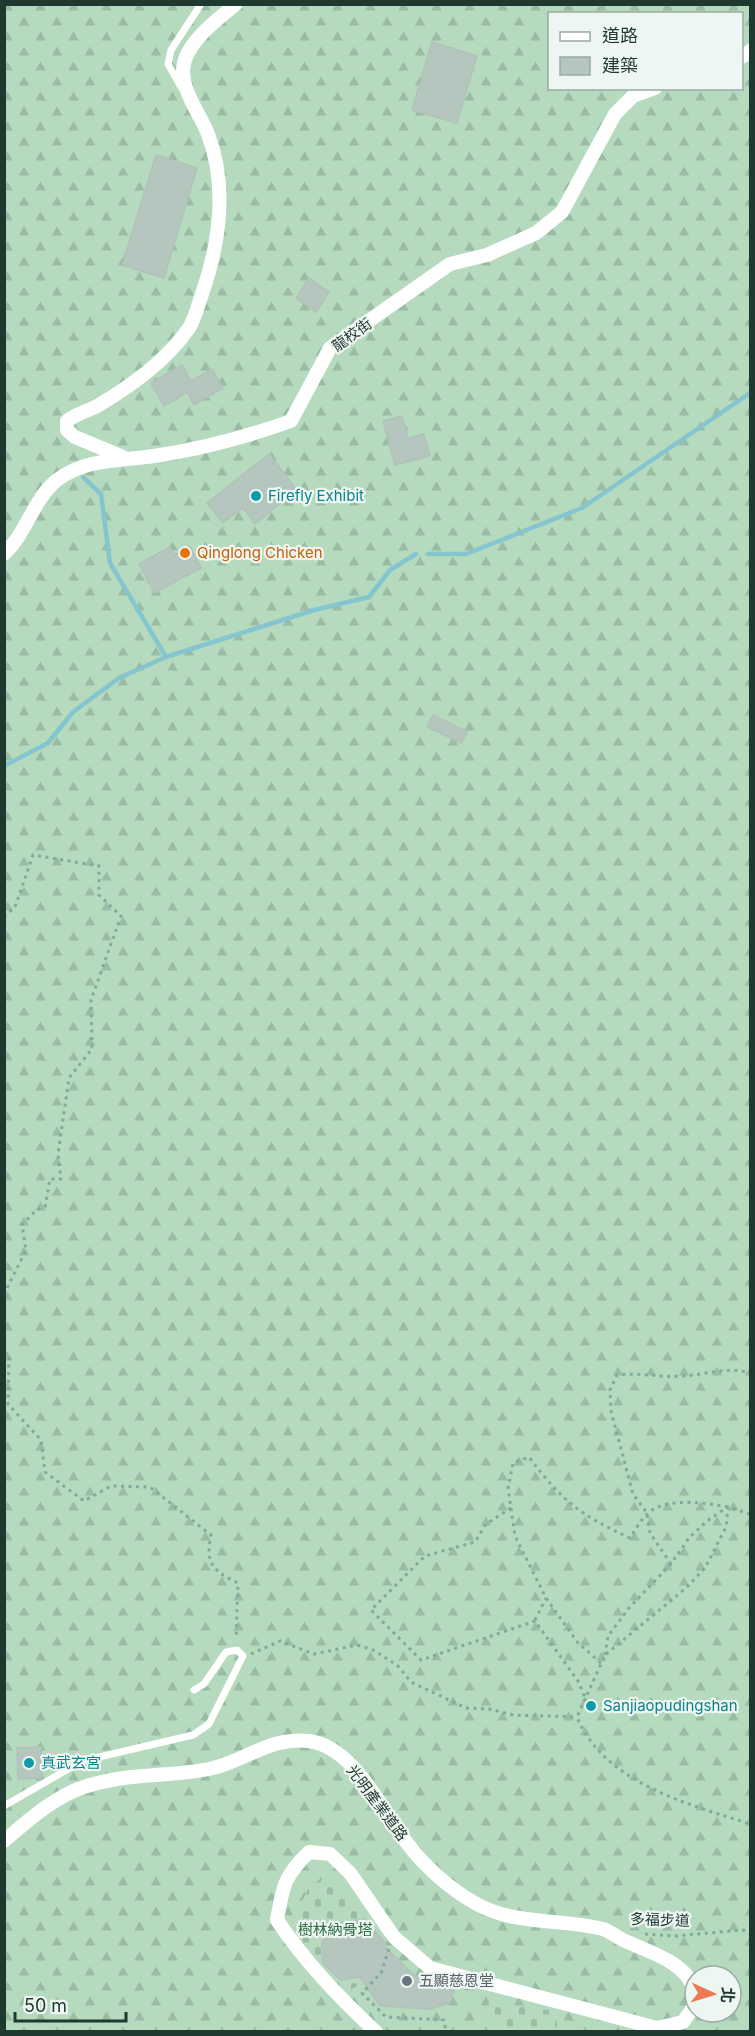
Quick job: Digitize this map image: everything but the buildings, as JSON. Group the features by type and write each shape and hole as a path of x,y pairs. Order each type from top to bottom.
{"street":[{"path":"124,458 75,437 67,430 67,421 97,406 141,377 170,352 190,326 213,257 219,218 220,187 207,134 190,98 183,70 189,51 202,35 236,4"},
{"name":"龍校街","path":"4,554 54,482 70,471 97,462 152,456 224,442 291,421 330,348 450,264 487,255 536,233 562,212 615,114 633,96 650,90"},
{"name":"光明產業道路","path":"4,1840 64,1796 87,1786 211,1769 265,1746 287,1741 310,1741 333,1750 352,1767 408,1845 446,1883 474,1903 501,1916 604,1929 657,1954 683,1973"},
{"path":"376,2031 341,1999 302,1956 277,1920 282,1887 292,1868 309,1852 330,1854 350,1873 394,1937 430,1968 657,2028 683,2022"}],"lane":[{"path":"190,98 168,64 171,50 201,4"},
{"path":"4,1806 82,1761 193,1735 209,1724 243,1656 236,1650 226,1652 204,1684 194,1690"}],"path":[{"path":"4,916 15,907 33,855 99,866 99,895 121,916 91,1000 92,1049 69,1078 58,1154 61,1179 50,1179 45,1207 36,1210 22,1225 26,1250 4,1294"},
{"path":"4,1353 9,1355 8,1404 41,1440 45,1472 84,1501 111,1486 150,1487 211,1535 207,1553 217,1572 238,1583 236,1650"},
{"path":"671,1564 650,1533 647,1513 633,1494 611,1411 610,1390 617,1375 637,1372 680,1377 728,1369 750,1373"},
{"path":"601,1663 578,1643 546,1598 515,1536 508,1488 513,1463 529,1457 555,1491 603,1526 630,1538 647,1513 664,1506 694,1501 728,1507 750,1514"},
{"path":"577,1717 605,1655 608,1636 629,1608 671,1564 689,1538 707,1521 728,1507"},
{"path":"605,1655 686,1588 705,1568 726,1527 728,1507"},
{"path":"511,1508 486,1524 475,1542 425,1556 371,1610 421,1660 535,1621 546,1598"},
{"path":"535,1621 578,1681 586,1700"},
{"path":"243,1656 280,1641 314,1654 357,1645 385,1656 411,1682 466,1708 489,1709 513,1715 577,1717"},
{"path":"577,1717 584,1733 615,1766 664,1795 750,1824"},
{"name":"多福步道","path":"634,1933 674,1936 743,1930 750,1933"},
{"path":"394,1937 381,1973 362,1993 386,2017 444,2020 446,2031"}],"green space":[{"path":"5,5 750,5 750,2031 5,2031"},
{"name":"樹林納骨塔","path":"333,1874 356,1905 387,1940 374,1974 348,1992 302,1942 296,1912 311,1884"},
{"path":"488,2001 553,2011 559,2031 492,2031 495,2028"}],"waterway":[{"path":"428,554 466,554 582,508 750,393"},
{"path":"83,477 101,494 110,563 166,657"},
{"path":"4,766 48,743 73,712 119,678 166,657 314,610 369,597 390,570 416,554"}],"place":[{"name":"Firefly Exhibit","path":"256,496"},
{"name":"Qinglong Chicken","path":"185,553"},
{"name":"Sanjiaopudingshan","path":"591,1706"},
{"name":"真武玄宮","path":"29,1763"},
{"name":"五顯慈恩堂","path":"407,1981"}]}
